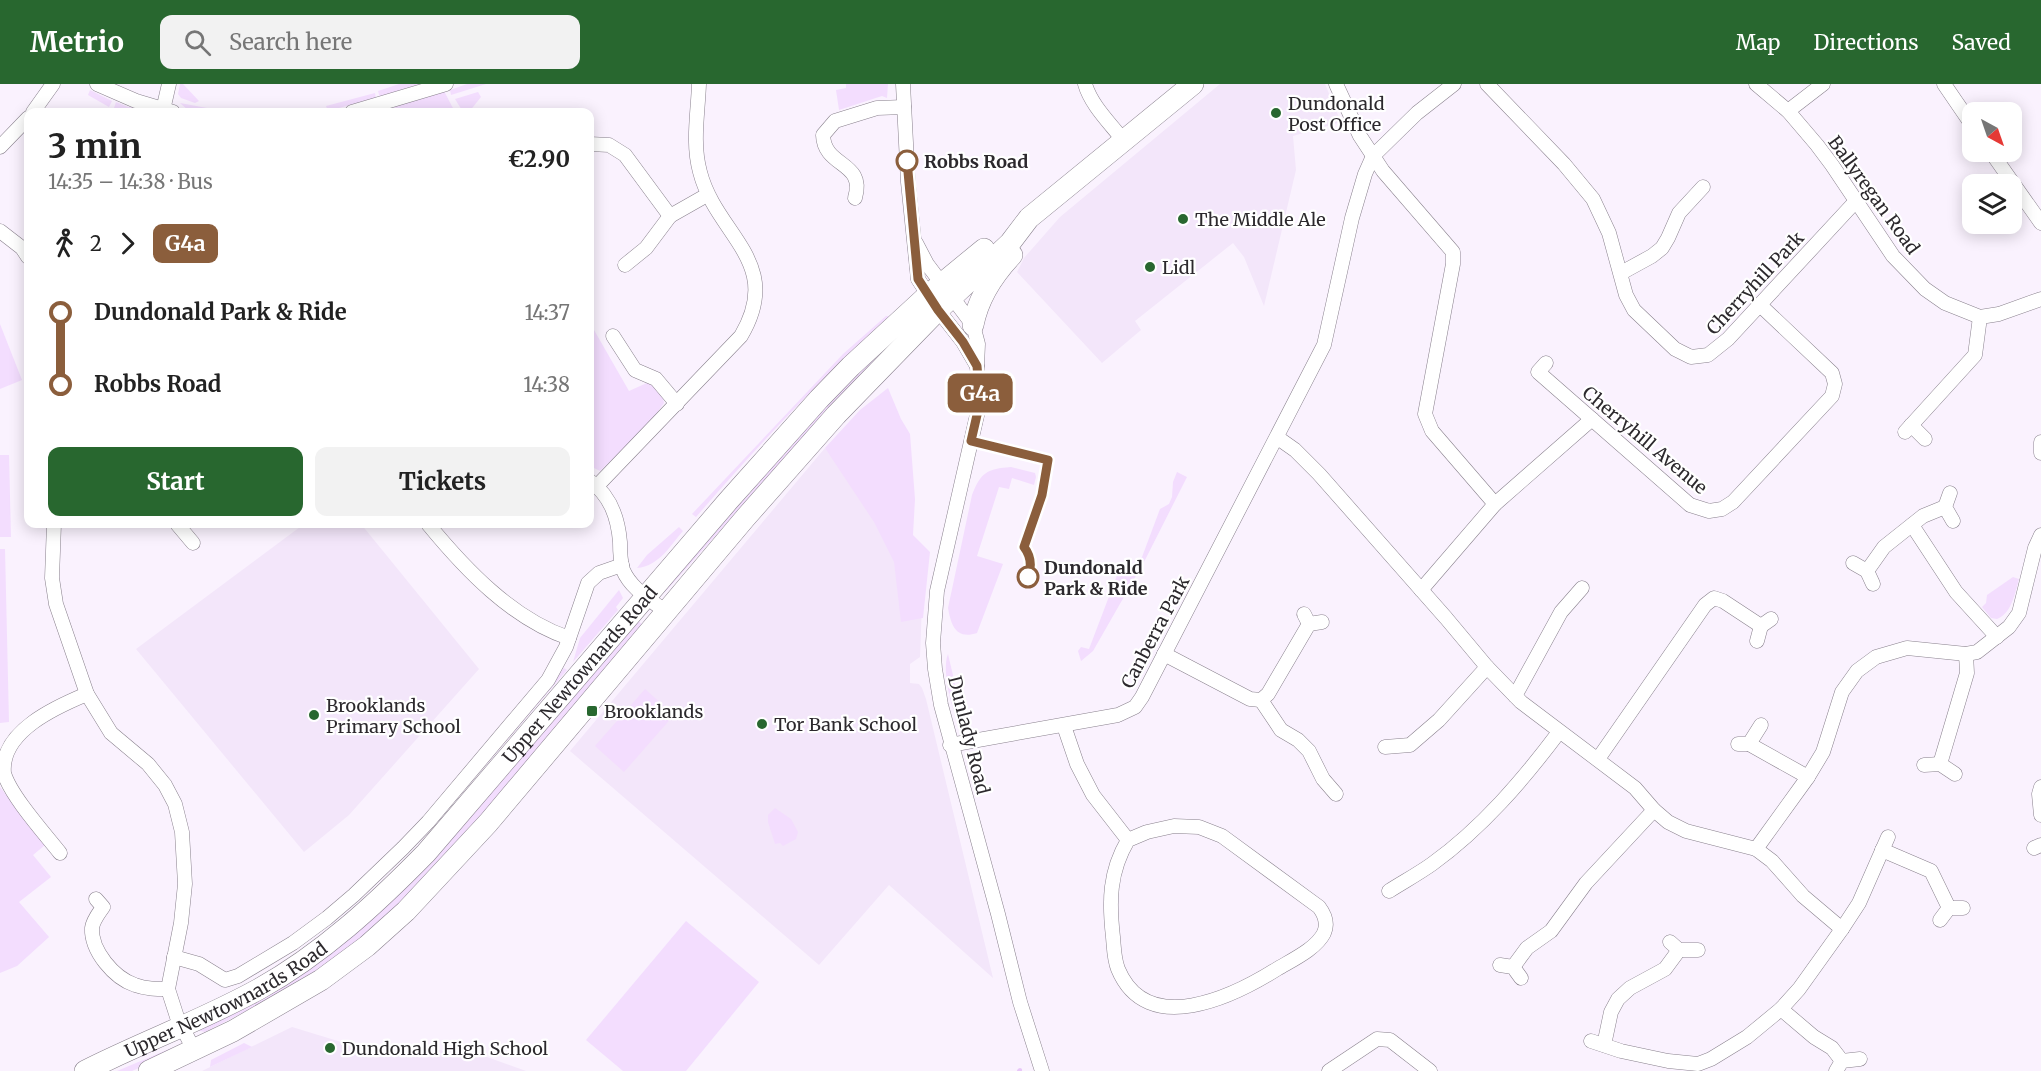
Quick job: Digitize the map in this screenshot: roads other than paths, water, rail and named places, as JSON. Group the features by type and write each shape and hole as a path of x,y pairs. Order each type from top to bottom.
{"highway":[{"name":"Upper Newtownards Road","path":"85,1071 260,989 303,962 388,891 426,853 728,501 851,366 1010,243 1029,218 1193,84"},
{"path":"973,325 982,300 1000,268 1030,236 1094,183 1103,158"},
{"name":"Upper Newtownards Road","path":"149,1071 262,1015 321,980 393,924 488,823 666,612 939,296"}],"street":[{"path":"36,108 53,84"},
{"path":"97,84 159,108"},
{"path":"168,108 169,84"},
{"path":"375,108 446,84"},
{"path":"594,482 677,404 741,336 750,322 755,297 754,277 749,258 707,195 699,171 696,145 701,84"},
{"path":"903,84 908,182 918,279 939,296"},
{"path":"1086,84 1088,92 1099,109 1124,140"},
{"path":"1336,84 1360,135 1383,171 1453,252 1453,264 1425,414 1432,431 1495,504"},
{"path":"1373,156 1417,113 1454,84"},
{"name":"Cherryhill Park","path":"1487,84 1564,164 1593,199 1609,233 1626,295 1634,310 1675,350 1691,357 1708,355 1717,350 1855,201"},
{"name":"Ballyregan Road","path":"1756,84 1788,111 1833,165 1893,256 1925,289 1945,303 1980,316"},
{"path":"1788,111 1822,84"},
{"path":"1944,84 1962,110"},
{"path":"855,198 858,188 854,176 848,167 830,156 823,147 822,135 835,121 877,108 904,107"},
{"path":"0,147 24,122"},
{"path":"594,144 609,145 625,155 670,216"},
{"name":"Canberra Park","path":"951,745 1118,715 1128,712 1142,697 1278,438 1324,345 1352,218 1365,174 1373,156"},
{"path":"1998,162 2041,223"},
{"path":"1620,273 1662,248 1679,213 1702,187"},
{"path":"625,265 646,248 670,216 707,195"},
{"path":"0,231 24,251"},
{"name":"Dunlady Road","path":"939,296 973,325 978,344 980,402 937,591 933,621 935,669 951,745 1020,1002 1042,1071"},
{"name":"Dunlady Road","path":"939,296 977,366"},
{"path":"1925,440 1908,428 1975,355 1980,316 2008,311 2041,299"},
{"name":"Cherryhill Avenue","path":"1546,363 1538,372 1690,505 1709,511 1728,506 1832,396 1835,384 1832,374 1761,305"},
{"path":"614,336 635,370 656,379 677,404"},
{"path":"1421,590 1495,504 1592,419"},
{"path":"1278,438 1295,450 1318,474 1515,696 1635,788 1668,822 1686,831 1756,849 1772,861 1803,896 1842,929"},
{"path":"2041,442 2041,453"},
{"path":"594,484 605,496 618,519 622,565 635,587 666,612"},
{"path":"1853,563 1870,578 1884,547 1923,516 1945,507 1950,493"},
{"path":"1945,507 1953,521"},
{"path":"1912,525 1956,592 1997,637"},
{"path":"54,528 52,578 56,604 87,694 111,733 148,764 165,785 174,804 182,832 185,884 168,989 177,1017 194,1050"},
{"path":"180,528 193,543"},
{"path":"431,528 460,562 498,596 537,624 569,638"},
{"path":"1756,849 1808,777 1823,752 1842,692 1857,671 1876,657 1906,648 1966,654 1977,652 2009,627 2019,614 2035,548 2041,535"},
{"path":"174,957 199,964 225,980 238,976 293,943 327,918 428,822 548,680 569,638 588,583 599,573 622,565"},
{"path":"1515,696 1562,612 1582,588"},
{"path":"1598,759 1705,604 1714,597 1766,622 1757,641"},
{"path":"1164,654 1250,699 1262,700 1268,694 1312,620"},
{"path":"1940,764 1967,673 1966,654"},
{"path":"1385,747 1410,745 1439,720 1487,667"},
{"path":"60,853 12,790 3,772 4,756 10,740 21,727 49,709 87,694"},
{"path":"1262,700 1281,730 1298,740 1309,751 1323,779 1336,794"},
{"path":"1761,725 1743,744 1808,777"},
{"path":"1064,726 1077,764 1093,795 1128,840"},
{"path":"1389,891 1432,864 1488,815 1541,756 1559,732"},
{"path":"1924,765 1940,764 1955,774"},
{"path":"2041,787 2039,794 2041,815"},
{"path":"1511,970 1527,948 1551,932 1586,883 1654,810"},
{"path":"1174,826 1199,827 1222,836 1319,907 1325,917 1324,933 1317,942 1294,959 1241,990 1200,1004 1183,1007 1152,1003 1128,985 1122,977 1115,958 1111,921 1111,882 1118,856 1128,840 1147,832 1174,826"},
{"path":"1698,950 1675,946 1665,969 1630,988 1618,999 1598,1043 1621,1051 1699,1068 1747,1037 1781,1009 1799,989 1842,929 1859,903 1885,844 1931,871 1956,908 1940,920"},
{"path":"96,898 103,907 92,927 93,935 108,969 133,985 151,989 168,989"},
{"path":"1781,1009 1814,1037 1832,1048 1839,1066 1860,1059"},
{"path":"1329,1071 1374,1041 1383,1038 1390,1040 1430,1071"}],"place":[{"name":"Dundonald Post Office","path":"1276,113"},
{"name":"Robbs Road","path":"907,161"},
{"name":"The Middle Ale","path":"1183,219"},
{"name":"Lidl","path":"1150,267"},
{"name":"Dundonald Park & Ride","path":"1028,577"},
{"name":"Brooklands","path":"592,711"},
{"name":"Brooklands Primary School","path":"314,715"},
{"name":"Tor Bank School","path":"762,724"},
{"name":"Dundonald High School","path":"330,1048"}]}
